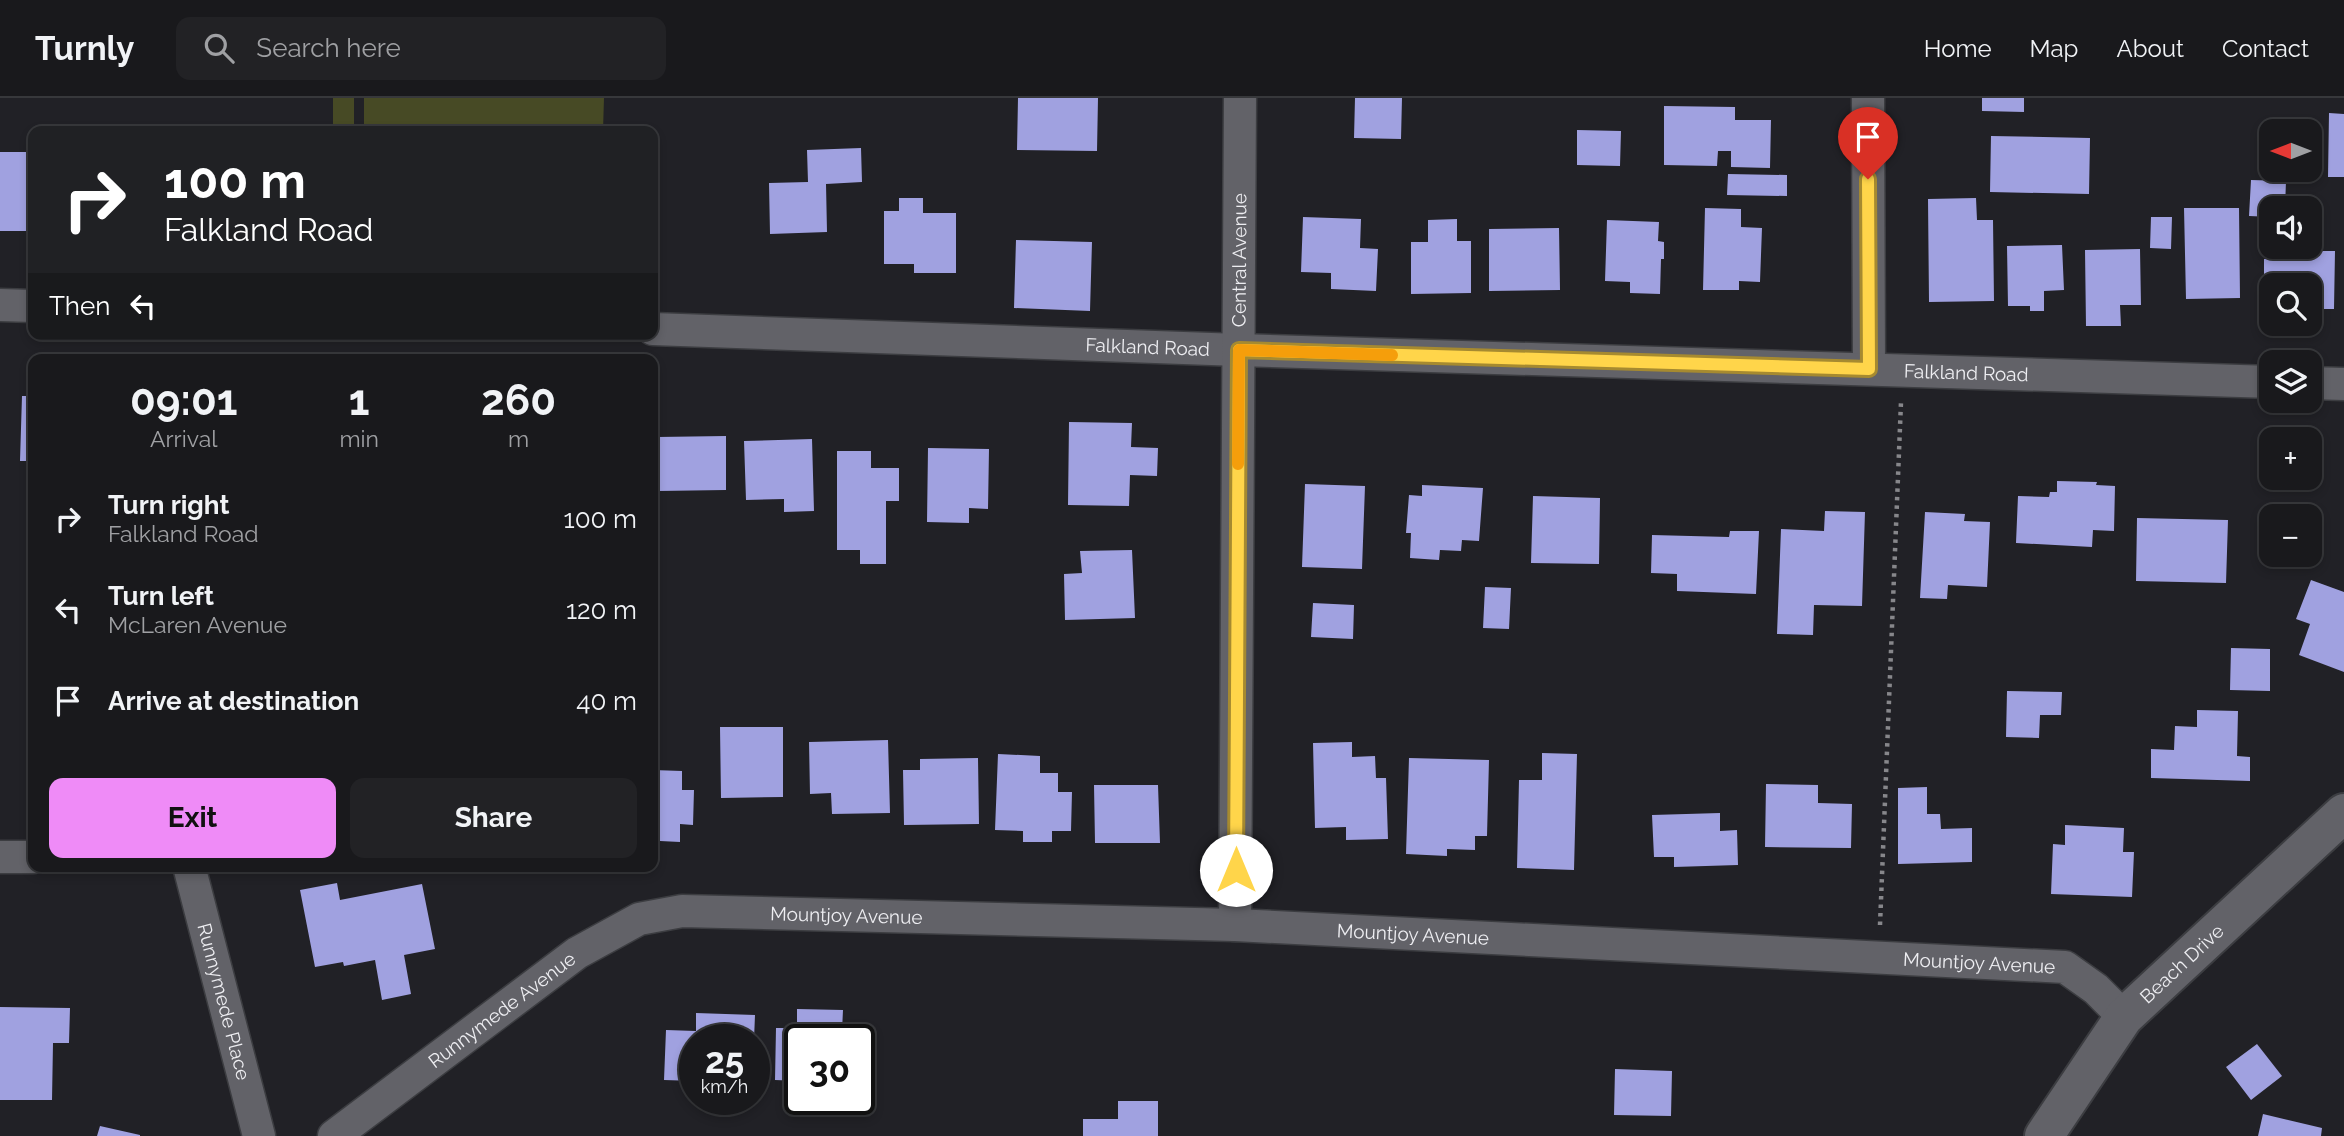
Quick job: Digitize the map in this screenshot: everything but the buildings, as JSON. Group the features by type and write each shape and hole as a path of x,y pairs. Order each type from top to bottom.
{"street":[{"name":"Central Avenue","path":"1235,925 1240,98"},
{"path":"1868,98 1869,369"},
{"path":"0,304 28,306"},
{"name":"Falkland Road","path":"658,328 1239,350 2259,382"},
{"path":"2322,383 2344,384"},
{"name":"Beach Drive","path":"2044,1136 2123,1017 2344,813"},
{"path":"0,857 28,857"},
{"name":"Runnymede Place","path":"191,872 260,1136"},
{"name":"Mountjoy Avenue","path":"682,911 1235,925 2065,967 2096,989 2123,1017"},
{"name":"Runnymede Avenue","path":"334,1136 577,953 639,919 682,911"}],"path":[{"path":"1879,957 1902,369"}],"green space":[{"path":"333,98 354,98 354,126 333,126"},
{"path":"364,98 604,98 603,126 364,126"}],"slow traffic":[{"path":"1238,464 1239,350 1392,355"}],"route":[{"path":"1236,870 1239,350 1869,369 1868,179"}]}
